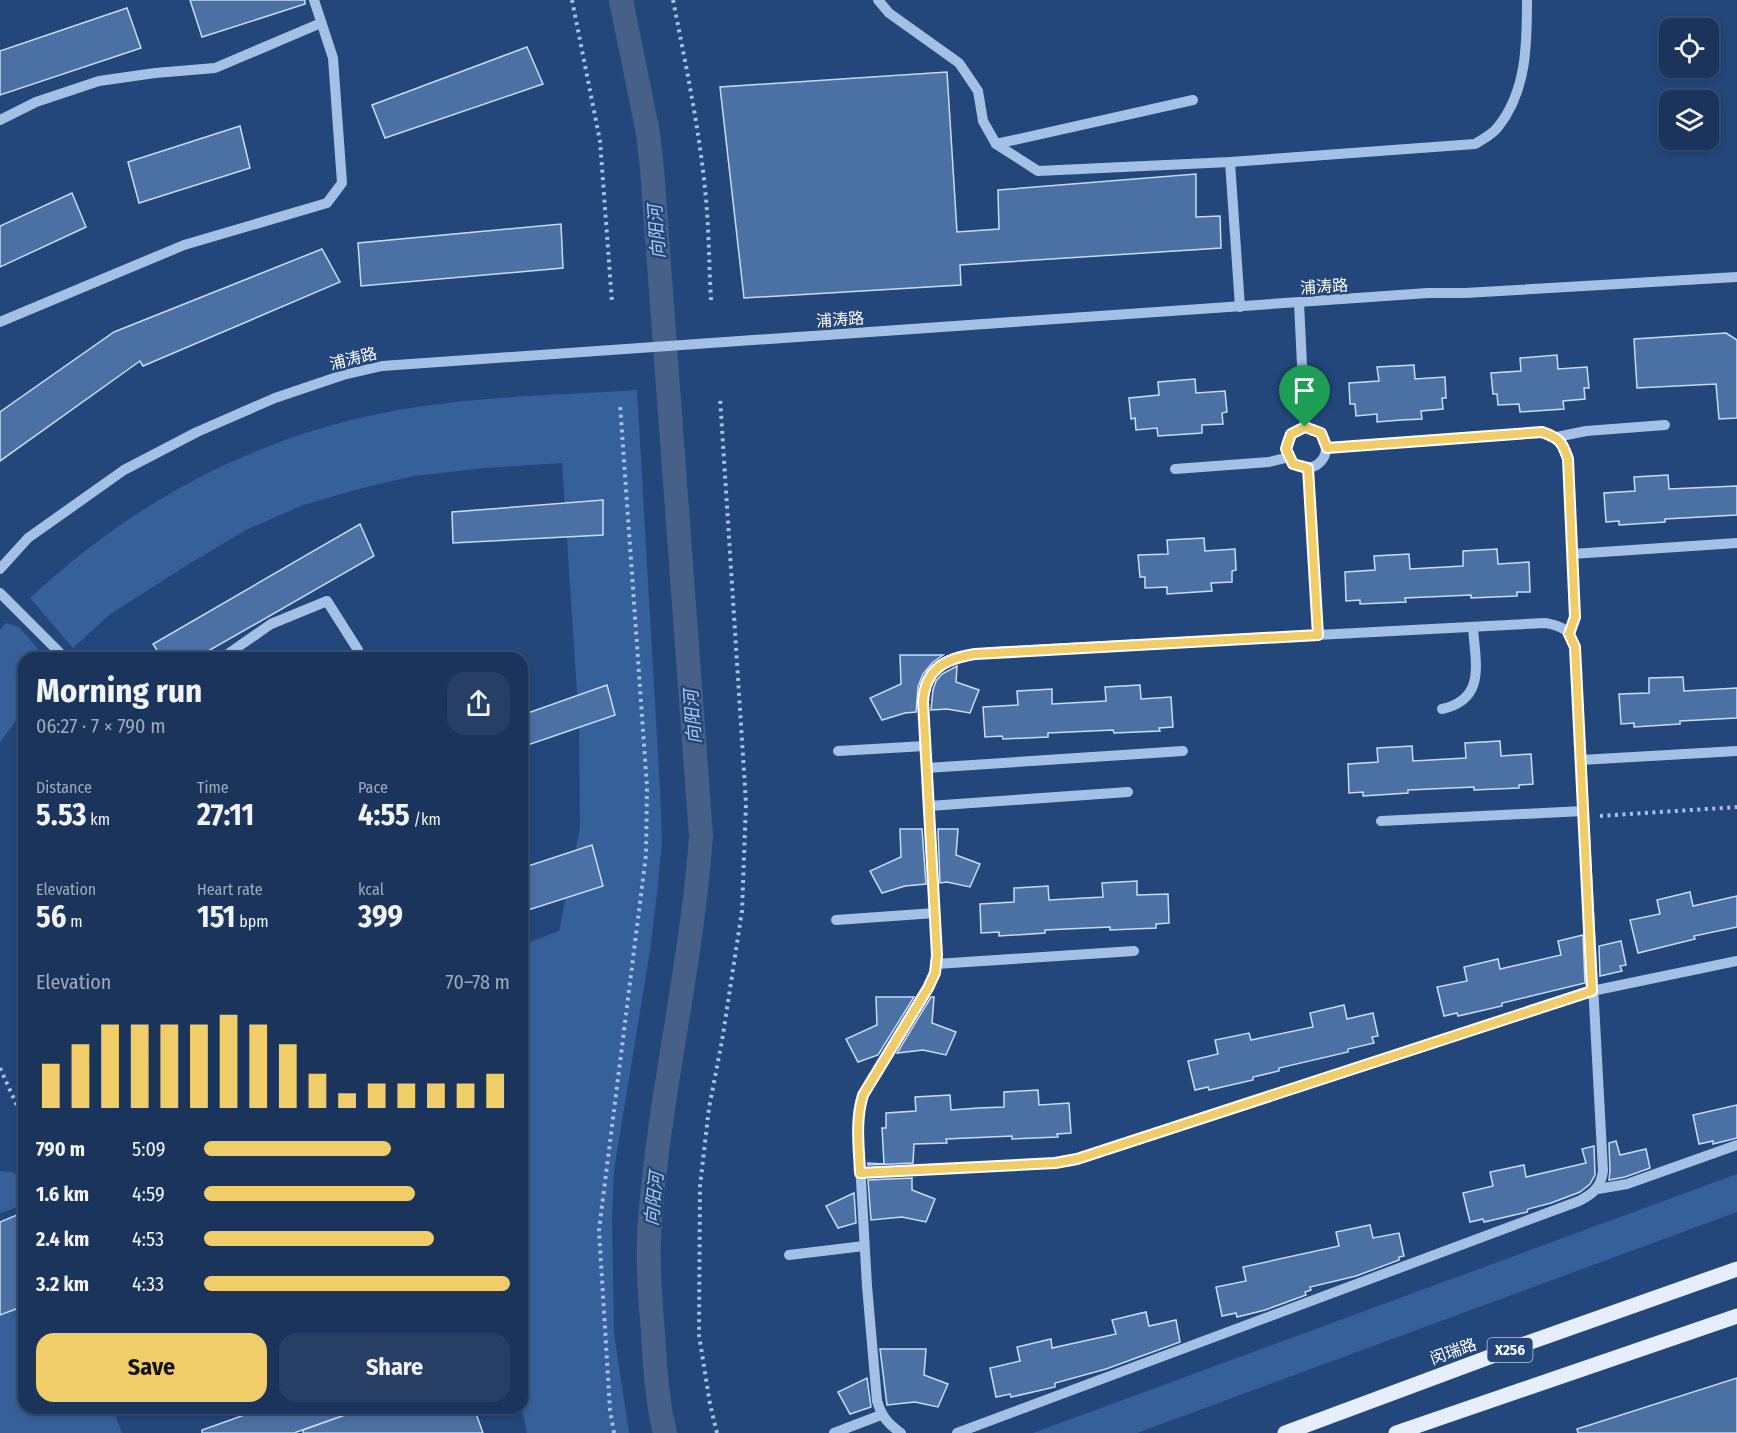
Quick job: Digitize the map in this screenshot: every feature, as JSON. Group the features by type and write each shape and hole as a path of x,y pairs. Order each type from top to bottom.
{"main road":[{"name":"闵瑞路","path":"1285,1433 1519,1346 1737,1269"},
{"name":"X256","path":"1396,1433 1737,1316"}],"street":[{"path":"0,322 184,245 327,203 342,183 333,58 314,0"},
{"path":"878,0 889,13 958,63 978,91 983,121 996,144 1038,171 1230,162 1475,144 1497,129 1509,109 1524,71 1527,0"},
{"path":"0,120 36,102 99,81 215,68 321,23"},
{"path":"996,144 1193,100"},
{"path":"1230,162 1240,307"},
{"name":"浦涛路","path":"0,569 28,538 124,470 197,432 275,398 343,375 381,366 1428,293 1737,277"},
{"path":"1299,303 1305,427"},
{"path":"1327,448 1542,432 1557,437 1586,431 1665,425"},
{"path":"1305,427 1321,433 1327,448 1322,462 1308,468 1293,464 1286,449 1291,434 1305,427"},
{"path":"1557,437 1568,459 1575,617 1569,634"},
{"path":"1175,469 1269,462 1290,457"},
{"path":"1308,468 1318,635"},
{"path":"1572,554 1737,543"},
{"path":"0,593 59,652"},
{"path":"231,652 271,624 327,601 358,652"},
{"path":"901,1433 889,1425 881,1415 877,1401 864,1246 859,1108 863,1095 935,973 923,702 924,688 931,675 942,664 957,657 992,652 1545,623 1559,625 1569,634 1575,647 1603,1171 1598,1189"},
{"path":"1442,709 1462,702 1470,694 1474,685 1476,674 1473,627"},
{"path":"838,751 925,746"},
{"path":"927,768 1183,751"},
{"path":"1581,760 1737,751"},
{"path":"928,806 1128,792"},
{"path":"1381,821 1583,814"},
{"path":"836,920 934,913"},
{"path":"936,964 1134,951"},
{"path":"860,1173 1055,1163 1077,1159 1592,991 1737,961"},
{"path":"957,1433 1579,1201 1598,1189 1627,1184 1737,1145"},
{"path":"789,1255 864,1246"},
{"path":"834,1433 881,1415"}],"path":[{"path":"572,0 600,141 612,303"},
{"path":"673,0 693,98 706,199 711,300"},
{"path":"717,1433 699,1335 700,1186 709,1108 742,911 746,803 720,397"},
{"path":"614,1433 610,1410 600,1230 646,855 647,798 620,404"},
{"path":"1583,814 1737,807"},
{"path":"0,1068 18,1108"}],"shaded area":[{"path":"637,390 662,842 650,951 614,1170 612,1221 614,1333 629,1433 527,1433 523,1414 528,1414 528,943 559,931 580,827 579,723 562,463 484,468 414,476 303,505 246,530 184,567 109,615 73,648 30,598 115,529 159,500 206,474 254,452 356,419 410,408 495,398"},
{"path":"6,623 19,627 41,652 18,652 18,718 0,743 0,630"},
{"path":"0,1171 12,1172 18,1176 18,1207 0,1213"},
{"path":"1737,1174 1737,1212 1137,1433 1033,1433"},
{"path":"18,1308 18,1414 115,1414 122,1433 0,1433 0,1315"}],"building":[{"path":"190,0 305,0 305,4 202,37"},
{"path":"127,8 141,48 0,95 0,51"},
{"path":"527,47 543,84 385,138 372,105"},
{"path":"947,72 957,232 999,229 998,190 1196,174 1196,217 1220,216 1221,248 960,265 961,285 744,298 720,87"},
{"path":"240,126 250,168 139,203 128,162"},
{"path":"72,193 86,227 0,267 0,226"},
{"path":"561,224 563,268 361,286 358,243"},
{"path":"322,249 340,282 143,366 140,361 0,461 0,412 114,332"},
{"path":"1726,333 1737,340 1737,418 1719,419 1716,384 1637,388 1634,339"},
{"path":"1557,355 1558,369 1587,367 1589,388 1584,388 1585,399 1563,401 1564,409 1520,412 1519,404 1498,405 1497,394 1493,394 1491,373 1521,371 1520,358"},
{"path":"1414,365 1415,379 1445,377 1446,398 1442,398 1443,409 1421,411 1422,419 1377,422 1377,414 1356,416 1355,404 1350,404 1349,383 1379,381 1377,367"},
{"path":"1195,379 1196,393 1225,391 1227,412 1222,413 1223,424 1202,425 1202,433 1158,436 1157,428 1136,430 1135,418 1131,419 1129,398 1159,395 1158,382"},
{"path":"1668,475 1669,489 1737,486 1737,515 1665,519 1665,522 1619,525 1619,521 1606,522 1604,493 1635,491 1634,477"},
{"path":"603,500 603,535 453,543 452,512"},
{"path":"360,524 374,556 206,652 158,652 153,644"},
{"path":"1204,538 1205,551 1235,549 1236,570 1232,571 1232,582 1211,583 1212,591 1167,594 1167,587 1145,588 1145,577 1140,577 1138,555 1168,554 1167,540"},
{"path":"1497,549 1498,564 1529,562 1530,592 1517,592 1517,596 1471,598 1471,595 1405,598 1406,602 1360,604 1360,600 1346,601 1345,572 1375,570 1374,556 1409,554 1410,569 1463,566 1463,551"},
{"path":"900,655 943,655 923,674 918,687 916,712 882,720 870,698 901,684"},
{"path":"957,666 956,682 979,690 970,713 947,709 931,710 936,681 942,674"},
{"path":"1683,677 1684,691 1737,688 1737,718 1680,721 1680,724 1634,727 1634,723 1621,724 1619,694 1649,693 1649,678"},
{"path":"607,685 615,715 528,745 528,713"},
{"path":"1140,685 1141,699 1171,697 1173,727 1159,728 1160,731 1114,733 1113,730 1048,733 1048,737 1003,739 1002,736 985,737 983,707 1018,705 1017,691 1052,689 1052,704 1106,701 1105,687"},
{"path":"1500,741 1501,756 1531,754 1533,784 1519,785 1519,788 1474,790 1474,787 1408,790 1408,793 1363,796 1363,792 1349,793 1348,764 1378,762 1377,748 1412,746 1413,761 1466,758 1465,743"},
{"path":"900,829 922,829 926,884 905,886 882,893 870,871 901,857"},
{"path":"938,829 958,829 956,855 980,864 970,887 947,882 940,883"},
{"path":"592,845 603,886 528,910 528,866"},
{"path":"1137,881 1137,895 1168,894 1169,923 1156,924 1156,928 1110,930 1110,927 1045,930 1045,933 999,936 999,932 981,933 980,904 1014,902 1014,888 1048,886 1049,900 1103,897 1102,883"},
{"path":"1690,892 1693,906 1737,896 1737,927 1694,936 1695,939 1638,953 1630,920 1660,914 1657,900"},
{"path":"1583,935 1585,983 1502,1003 1502,1006 1458,1016 1457,1013 1444,1016 1437,987 1467,981 1464,967 1498,959 1500,969 1561,955 1558,941"},
{"path":"1621,941 1626,965 1620,966 1622,971 1600,976 1599,946"},
{"path":"876,997 914,997 878,1055 858,1062 846,1039 877,1025"},
{"path":"931,997 934,997 932,1023 956,1032 946,1055 923,1050 897,1053"},
{"path":"1344,1005 1347,1019 1373,1013 1378,1036 1372,1037 1374,1043 1348,1049 1348,1052 1279,1068 1279,1071 1253,1077 1253,1080 1209,1090 1208,1087 1195,1090 1188,1061 1218,1054 1215,1040 1249,1033 1251,1040 1313,1027 1310,1013"},
{"path":"1038,1090 1039,1105 1069,1103 1071,1133 1057,1134 1058,1137 1012,1139 1012,1136 946,1139 947,1143 914,1144 913,1163 868,1165 868,1163 884,1164 882,1128 886,1128 886,1113 916,1111 915,1097 950,1095 951,1110 1004,1107 1004,1092"},
{"path":"1737,1105 1737,1138 1713,1144 1713,1141 1699,1144 1693,1115"},
{"path":"1616,1141 1620,1155 1646,1149 1650,1168 1609,1180 1609,1143"},
{"path":"1594,1146 1595,1175 1590,1184 1580,1192 1528,1209 1527,1212 1484,1222 1483,1219 1470,1222 1463,1193 1493,1186 1490,1172 1524,1165 1526,1177 1586,1163 1582,1149"},
{"path":"912,1178 912,1190 935,1199 926,1222 902,1217 871,1220 868,1180"},
{"path":"854,1193 856,1223 838,1228 826,1206"},
{"path":"18,1214 18,1308 0,1315 0,1222"},
{"path":"1370,1225 1373,1238 1399,1233 1404,1256 1356,1276 1310,1287 1311,1290 1305,1292 1306,1295 1265,1310 1237,1317 1236,1313 1222,1316 1216,1287 1246,1281 1243,1267 1339,1246 1336,1232"},
{"path":"1146,1312 1149,1326 1176,1320 1180,1342 1106,1369 1055,1383 1055,1387 1011,1397 1010,1394 996,1397 990,1368 1020,1361 1017,1347 1051,1339 1052,1348 1116,1334 1112,1320"},
{"path":"880,1349 926,1349 924,1375 948,1384 938,1407 915,1402 887,1405"},
{"path":"867,1378 871,1407 850,1414 838,1392"},
{"path":"1737,1378 1737,1433 1578,1433 1577,1429"},
{"path":"247,1414 348,1414 294,1433 202,1433 202,1430"},
{"path":"348,1414 476,1414 483,1433 303,1433 303,1430"}],"waterway":[{"name":"向阳河","path":"621,0 648,133 652,169 701,836 691,932 661,1124 649,1234 649,1277 656,1371 665,1433"}],"route":[{"path":"1305,427 1321,433 1327,448 1542,432 1557,437 1564,447 1568,459 1575,617 1569,634 1575,647 1592,991 1077,1159 1055,1163 860,1173 858,1128 859,1108 863,1095 935,973 937,955 923,702 924,688 931,675 942,664 957,657 992,652 1318,635 1308,468 1293,464 1286,449 1291,434 1305,427"}]}
